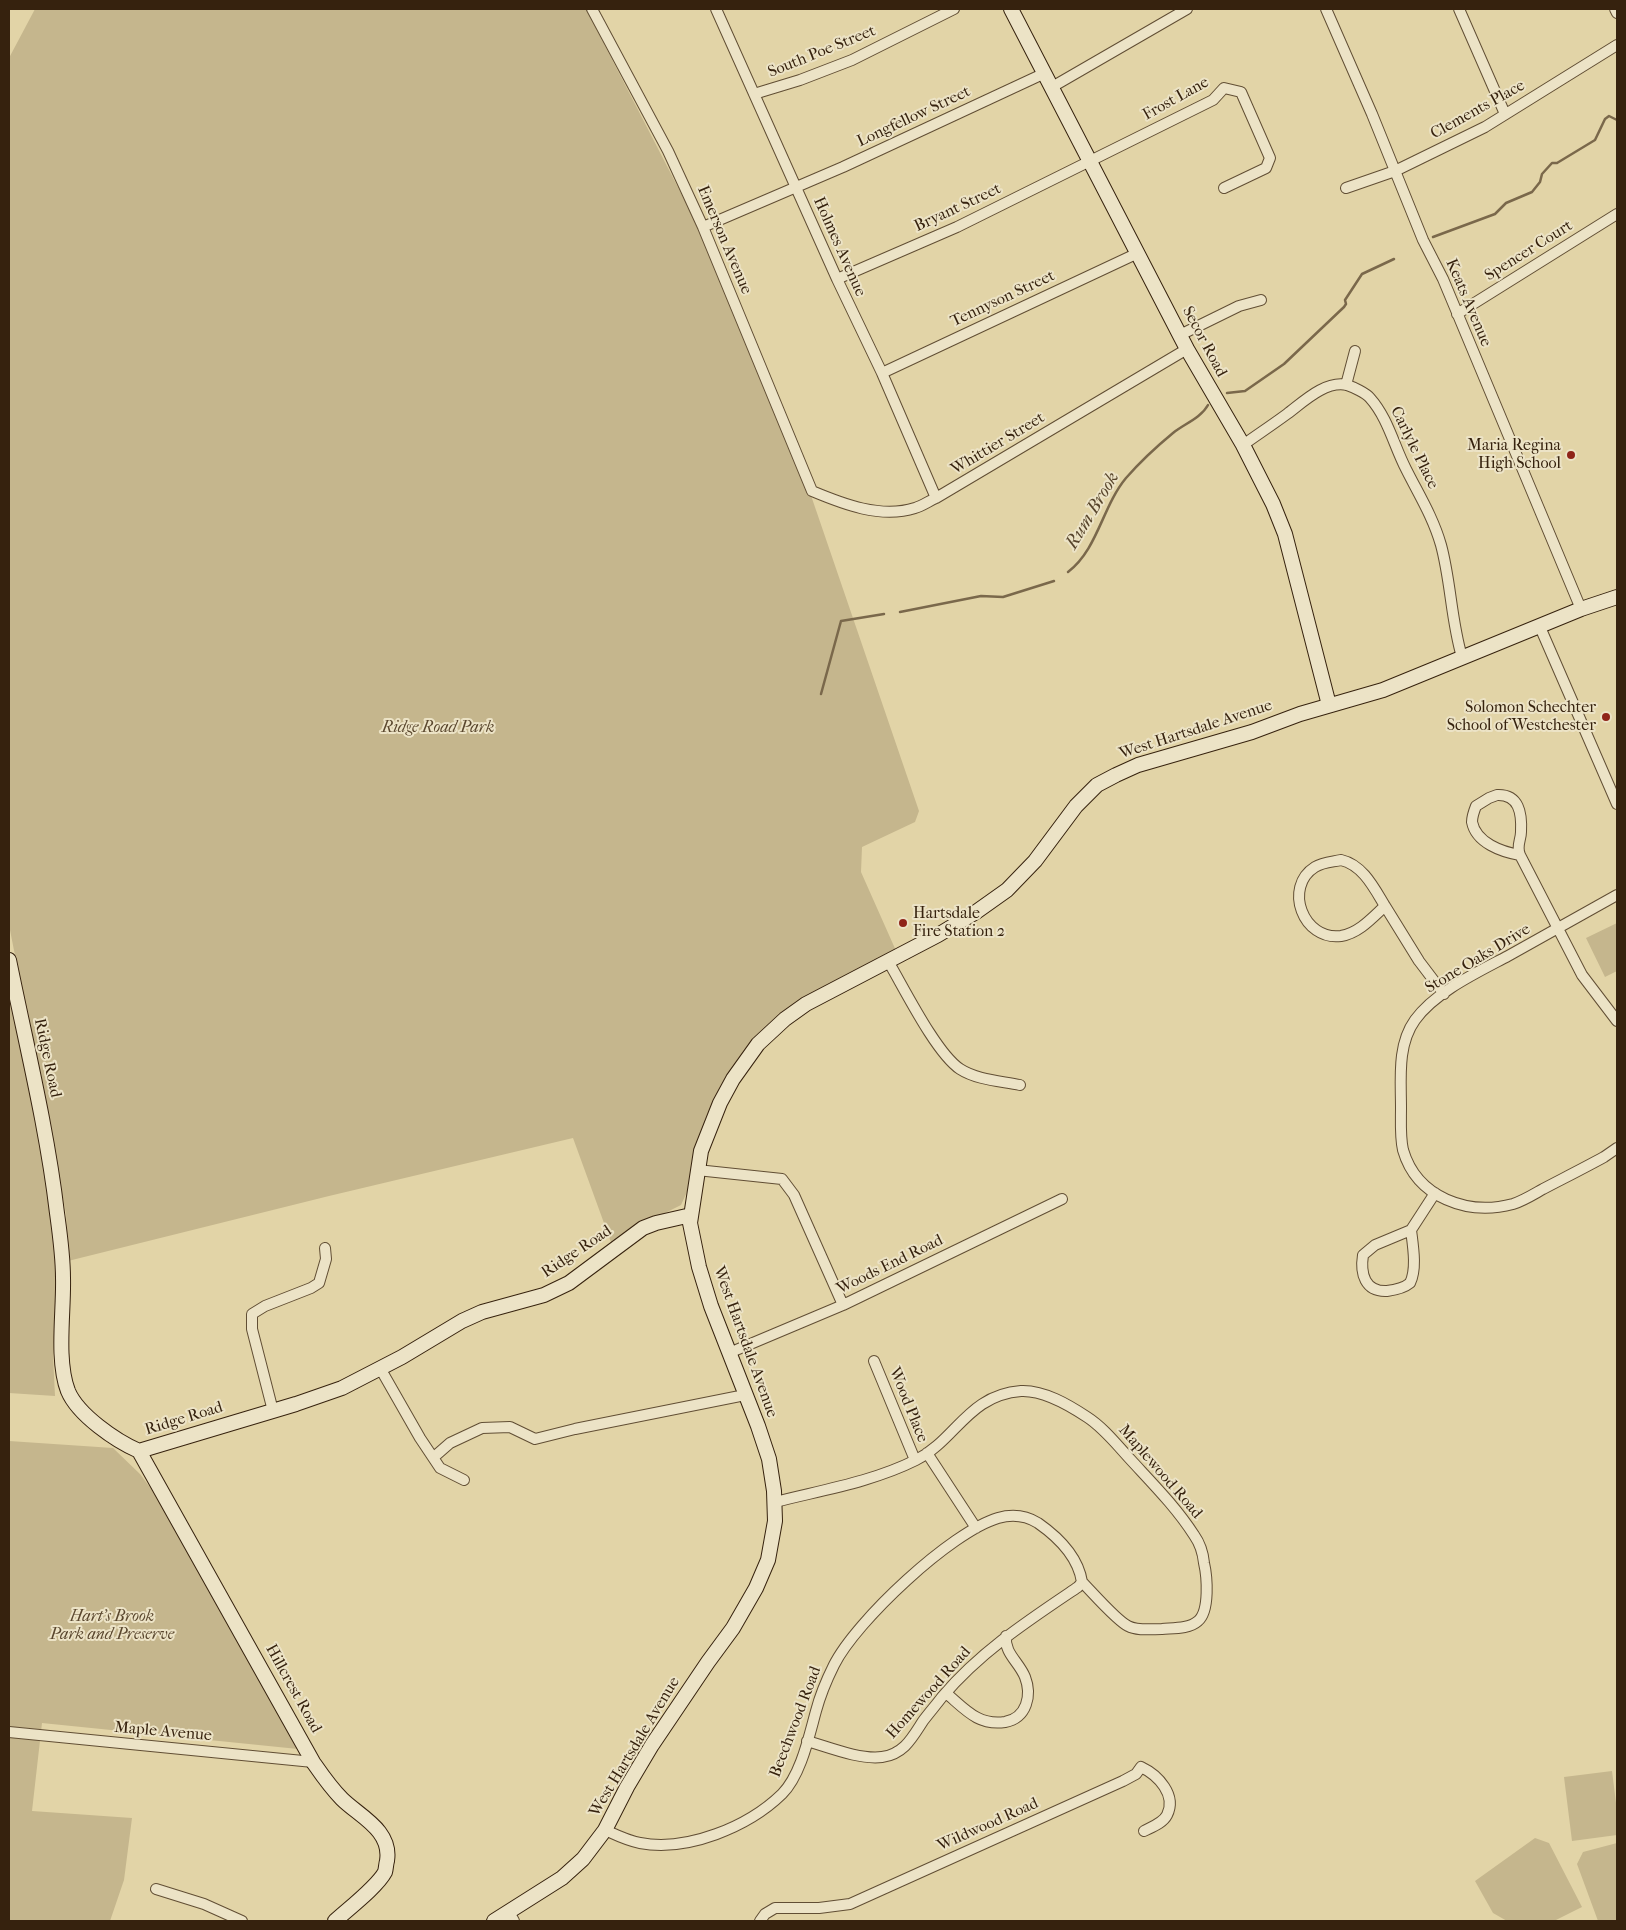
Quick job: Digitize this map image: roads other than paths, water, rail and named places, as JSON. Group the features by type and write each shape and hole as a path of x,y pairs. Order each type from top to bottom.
{"street":[{"name":"Emerson Avenue","path":"592,9 668,151 703,227 812,491"},
{"name":"Holmes Avenue","path":"716,9 836,279 882,373 936,498"},
{"name":"South Poe Street","path":"754,94 800,80 852,60 954,9"},
{"name":"Secor Road","path":"1011,9 1180,334 1186,349 1243,445 1273,504 1284,534 1329,705"},
{"path":"1052,87 1187,9"},
{"name":"Keats Avenue","path":"1326,9 1581,609"},
{"path":"1458,9 1505,114"},
{"path":"1615,9 1617,13"},
{"name":"Clements Place","path":"1346,188 1395,171 1485,127 1617,45"},
{"name":"Longfellow Street","path":"703,227 796,187 1045,73"},
{"name":"Frost Lane","path":"1090,160 1213,100 1224,88 1241,92 1270,158 1266,168 1224,188"},
{"name":"Bryant Street","path":"836,279 957,228 1090,160"},
{"name":"Spencer Court","path":"1457,314 1617,214"},
{"name":"Tennyson Street","path":"882,373 1138,253"},
{"path":"1180,334 1238,306 1261,300"},
{"name":"Whittier Street","path":"812,491 838,502 885,513 916,508 936,498 1186,349"},
{"path":"1243,445 1308,398 1324,389 1346,385 1355,351"},
{"name":"Carlyle Place","path":"1346,385 1369,396 1377,408 1389,430 1405,468 1432,517 1449,577 1457,640 1462,657"},
{"name":"West Hartsdale Avenue","path":"494,1921 511,1917 562,1878 583,1859 605,1830 627,1787 652,1745 733,1628 756,1588 768,1560 775,1521 775,1502 769,1459 711,1306 699,1267 691,1231 691,1215 701,1151 720,1103 758,1044 785,1019 806,1004 959,922 1007,890 1034,862 1076,806 1104,782 1138,765 1252,732 1329,705 1383,690 1581,609 1617,597"},
{"path":"1540,627 1617,804"},
{"path":"1520,854 1508,853 1490,845 1476,832 1472,820 1476,806 1497,795 1512,797 1518,807 1521,820 1521,834 1517,849 1520,854 1557,928 1582,975 1617,1021"},
{"path":"1385,906 1355,930 1340,936 1323,934 1314,930 1302,915 1298,893 1304,876 1315,867 1341,860 1351,862 1360,870 1385,906 1419,961 1444,994"},
{"name":"Stone Oaks Drive","path":"1617,895 1444,994 1426,1008 1415,1021 1406,1037 1401,1066 1403,1148 1408,1162 1425,1186 1442,1199 1461,1205 1488,1209 1515,1203 1604,1157 1617,1148"},
{"name":"Ridge Road","path":"9,960 46,1143 57,1213 63,1277 62,1359 66,1384 82,1411 117,1440 139,1451 273,1411 342,1388 468,1318 482,1312 544,1295 569,1283 644,1228 656,1223 691,1215"},
{"path":"888,961 928,1029 944,1052 959,1068 971,1074 1020,1085"},
{"path":"698,1170 782,1179 794,1195 844,1305"},
{"path":"1411,1230 1413,1277 1410,1283 1393,1290 1379,1291 1368,1284 1363,1276 1363,1255 1375,1245 1411,1230 1435,1193"},
{"name":"Woods End Road","path":"729,1352 844,1305 1062,1199"},
{"path":"273,1411 252,1329 252,1314 265,1306 319,1283 326,1259 325,1248"},
{"name":"Wood Place","path":"874,1361 915,1460"},
{"path":"380,1368 420,1438 440,1468 464,1480"},
{"name":"Maplewood Road","path":"775,1502 879,1475 927,1453 984,1402 1007,1393 1023,1391 1038,1394 1060,1401 1088,1418 1106,1433 1161,1492 1194,1535 1205,1563 1206,1606 1201,1618 1190,1626 1149,1630 1128,1626 1082,1582 1080,1572 1067,1548 1031,1519 1023,1516 998,1518 976,1528"},
{"path":"434,1457 450,1444 482,1428 510,1427 535,1439 575,1429 745,1395"},
{"name":"Hillcrest Road","path":"139,1451 313,1762 333,1790 379,1832 386,1842 388,1853 385,1872 370,1889 335,1921"},
{"name":"Wood Place","path":"927,1453 976,1528"},
{"name":"Beechwood Road","path":"605,1830 638,1843 654,1845 683,1844 738,1826 782,1794 790,1782 834,1665 842,1652 869,1617 926,1563 943,1549 976,1528"},
{"name":"Homewood Road","path":"807,1741 867,1757 882,1757 902,1750 912,1740 924,1719 979,1658 1006,1636 1078,1587 1082,1582"},
{"path":"946,1693 976,1718 987,1722 1009,1721 1024,1711 1028,1700 1024,1676 1009,1652 1006,1636"},
{"name":"Maple Avenue","path":"9,1732 313,1762"},
{"name":"Wildwood Road","path":"760,1921 765,1914 775,1908 819,1908 850,1904 1136,1774 1141,1767 1151,1772 1163,1783 1170,1801 1167,1816 1158,1824 1144,1831"},
{"path":"156,1889 204,1904 242,1921"}],"waterway":[{"name":"Rum Brook","path":"1433,237 1495,214 1506,203 1532,192 1540,182 1542,174 1552,163 1557,163 1595,140 1605,119 1609,116 1617,120"},
{"name":"Rum Brook","path":"1227,393 1245,391 1284,364 1344,307 1346,304 1345,300 1362,274 1394,259"},
{"name":"Rum Brook","path":"1068,572 1086,552 1118,489 1126,478 1160,444 1197,417 1208,405"},
{"name":"Rum Brook","path":"900,612 981,596 1003,597 1054,581"},
{"name":"Rum Brook","path":"821,694 841,621 884,614"}],"place":[{"name":"Maria Regina High School","path":"1571,455"},
{"name":"Solomon Schechter School of Westchester","path":"1606,717"},
{"name":"Hartsdale Fire Station 2","path":"903,923"}],"park label":[{"name":"Ridge Road Park","path":"438,728"},
{"name":"Hart's Brook Park and Preserve","path":"112,1626"}]}
